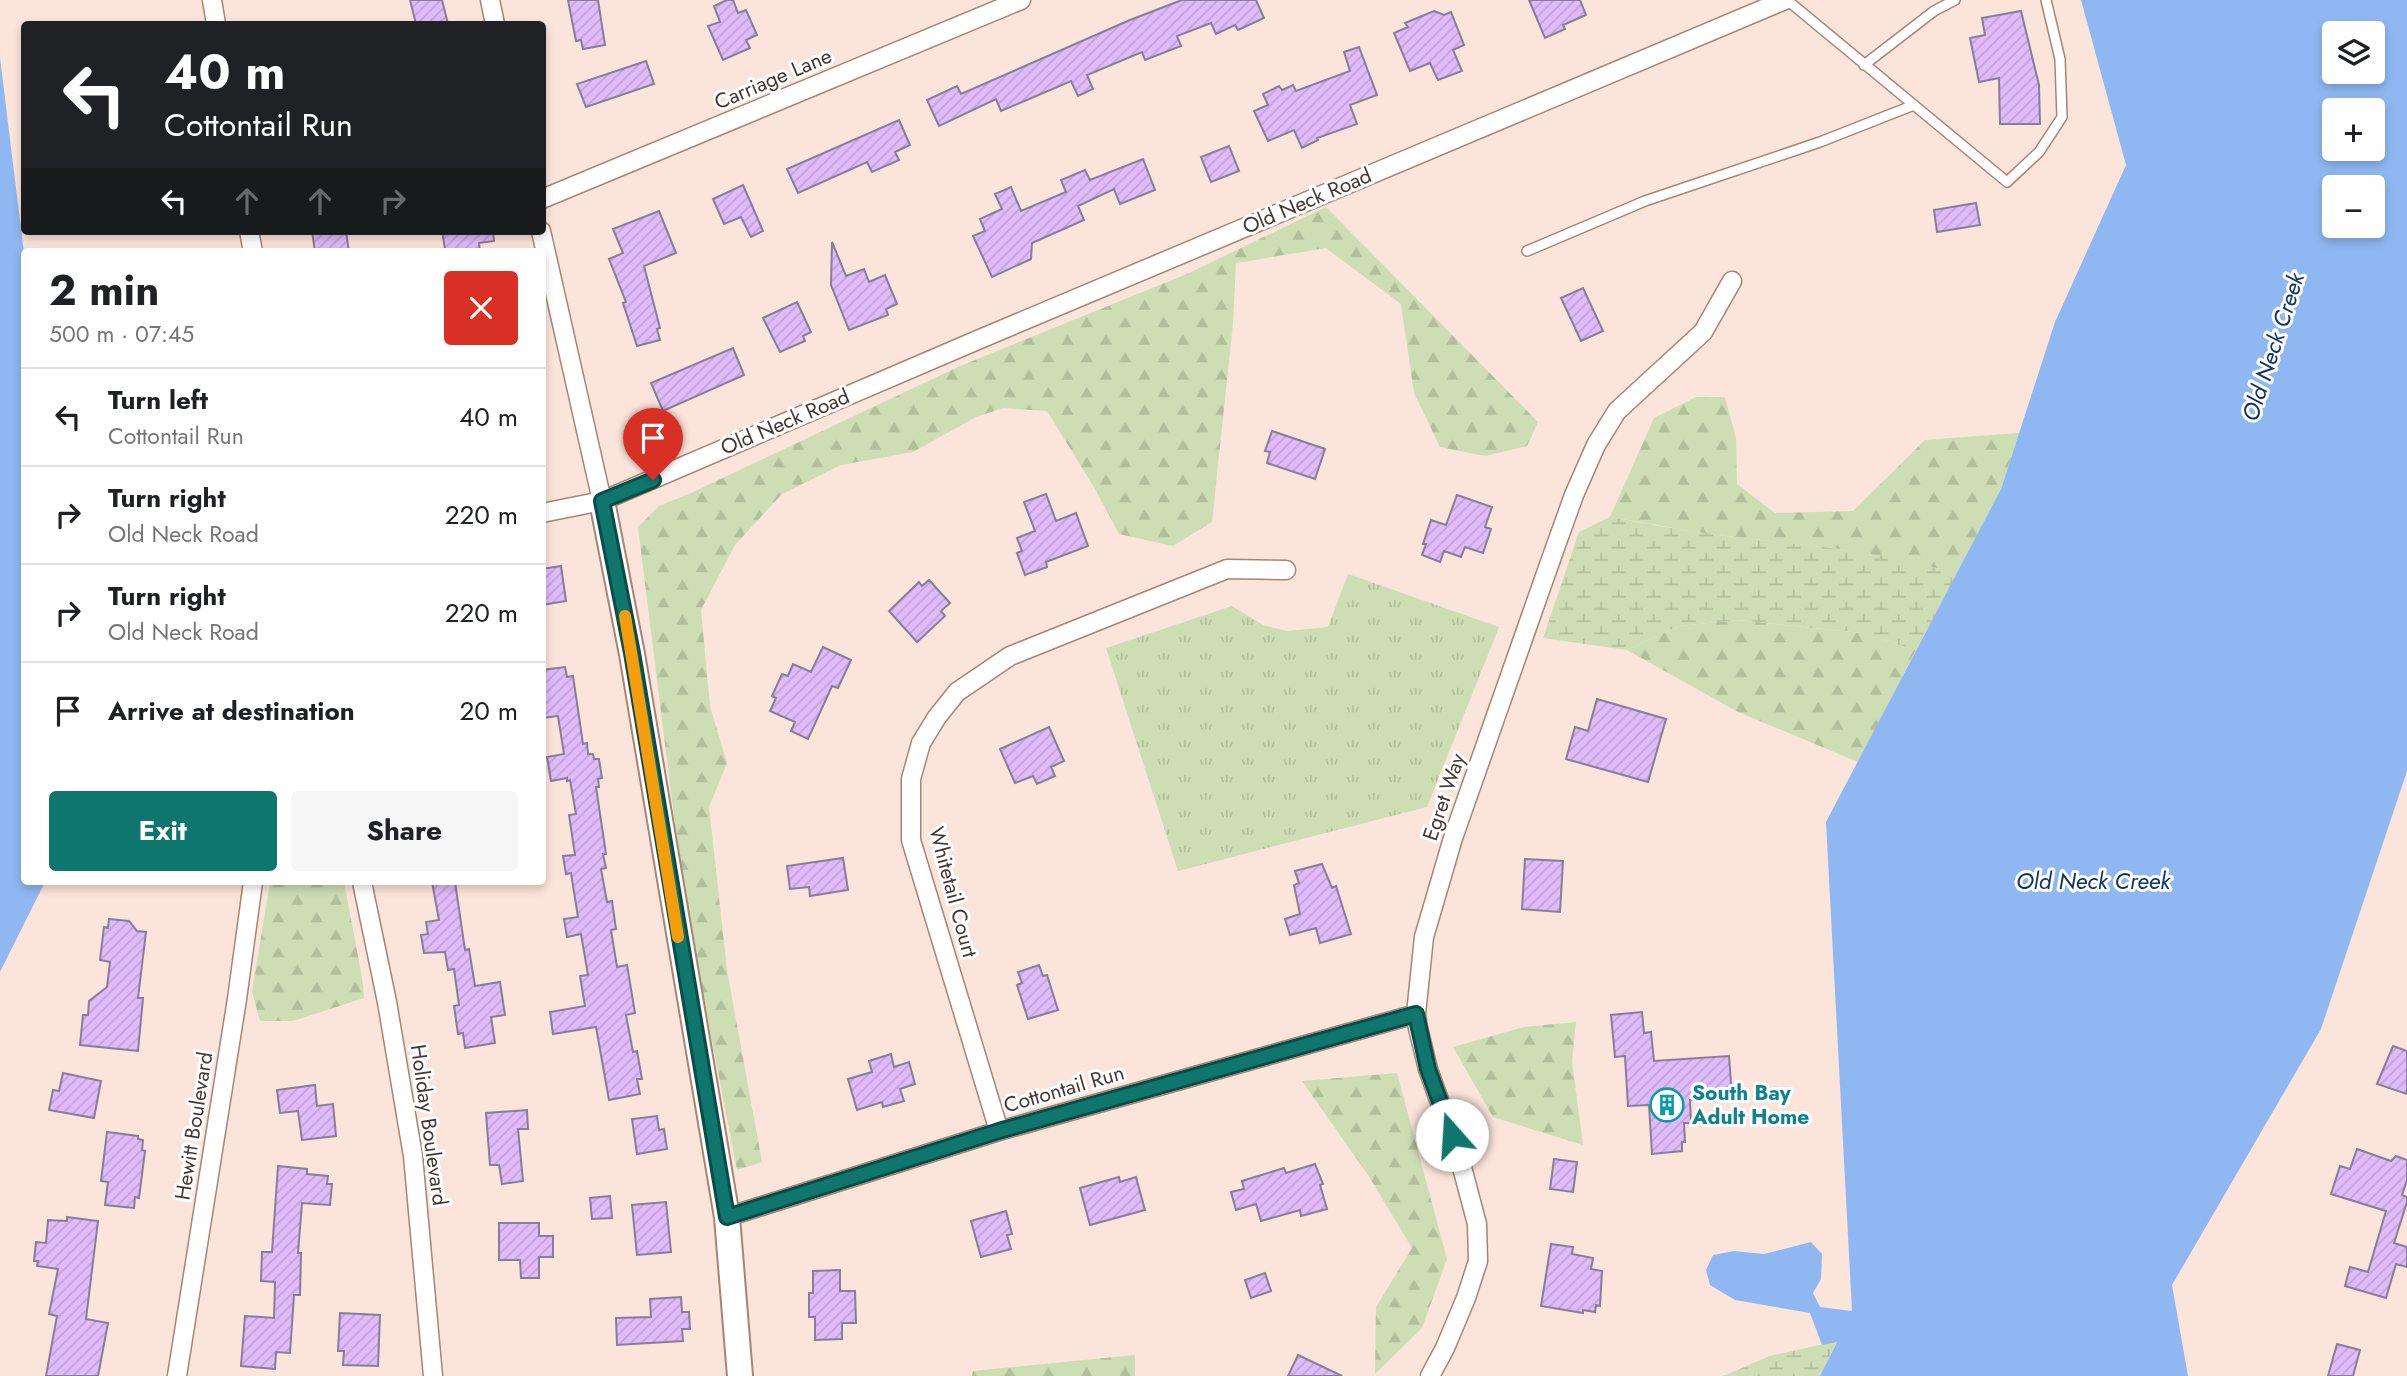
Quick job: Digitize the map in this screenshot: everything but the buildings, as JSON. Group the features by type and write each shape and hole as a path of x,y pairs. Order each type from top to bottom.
{"street":[{"path":"212,0 216,21"},
{"path":"490,0 494,21"},
{"name":"Carriage Lane","path":"546,197 1021,0"},
{"name":"Old Neck Road","path":"546,512 602,501 1005,328 1786,0"},
{"path":"546,253 602,501 632,653 727,1217 740,1376"},
{"name":"Egret Way","path":"1430,1376 1446,1348 1478,1261 1477,1224 1459,1156 1428,1069 1416,1014 1424,937 1453,838 1574,495 1596,445 1617,411 1703,332 1732,281"},
{"name":"Whitetail Court","path":"999,1131 911,840 911,779 921,743 957,692 1010,656 1227,569 1286,570"},
{"name":"Hewitt Boulevard","path":"177,1376 253,885"},
{"name":"Holiday Boulevard","path":"363,885 387,1002 413,1156 432,1376"},
{"name":"Cottontail Run","path":"727,1217 999,1131 1416,1014"}],"lane":[{"path":"1786,0 2007,182 2039,152 2062,117 2060,59 2046,0"},
{"path":"1864,65 1934,11 1955,0"},
{"path":"1527,251 1645,201 1820,142 1914,105"}],"green space":[{"path":"1326,207 1538,422 1527,446 1485,456 1440,447 1414,393 1401,304 1326,248 1236,263 1233,323 1212,522 1173,546 1119,534 1047,411 1003,408 976,417 913,452 841,465 782,494 735,545 701,610 710,706 727,763 709,807 727,970 762,1162 737,1170 684,897 638,527 659,506 960,366 1187,274"},
{"path":"1696,397 1725,397 1736,438 1737,484 1775,513 1853,511 1925,440 2019,433 2001,489 1955,577 1937,568 1840,549 1708,534 1610,517 1654,418"},
{"path":"1610,517 1710,534 1896,558 1957,574 1916,650 1861,633 1738,620 1679,626 1627,650 1543,638 1579,532"},
{"path":"1348,574 1499,627 1427,807 1178,871 1106,648 1232,606 1263,625 1287,631 1328,627"},
{"path":"1738,620 1861,633 1916,650 1858,762 1736,711 1627,650 1679,626"},
{"path":"270,885 345,885 364,998 293,1021 260,1021 252,992"},
{"path":"1576,1022 1572,1061 1583,1145 1493,1117 1453,1047 1524,1027"},
{"path":"1397,1073 1447,1259 1422,1328 1375,1374 1376,1307 1412,1248 1368,1175 1302,1081"},
{"path":"1837,1341 1820,1376 1723,1376 1770,1356"},
{"path":"1135,1355 1135,1376 972,1376 973,1371"}],"water":[{"name":"Old Neck Creek","path":"2081,0 2407,0 2407,771 2321,1029 2172,1285 2188,1376 1820,1376 1837,1342 1822,1345 1810,1313 1735,1300 1710,1285 1706,1270 1713,1255 1734,1251 1764,1254 1811,1242 1822,1254 1821,1279 1813,1293 1820,1307 1852,1311 1826,822 2001,489 2055,322 2126,165"},
{"path":"0,58 23,248 21,248 21,885 44,885 0,972"}],"slow traffic":[{"path":"625,616 678,937"}],"place":[{"name":"South Bay Adult Home","path":"1667,1105"}],"route":[{"path":"653,480 602,501 632,653 727,1217 999,1131 1416,1014 1428,1069 1452,1135"}]}
